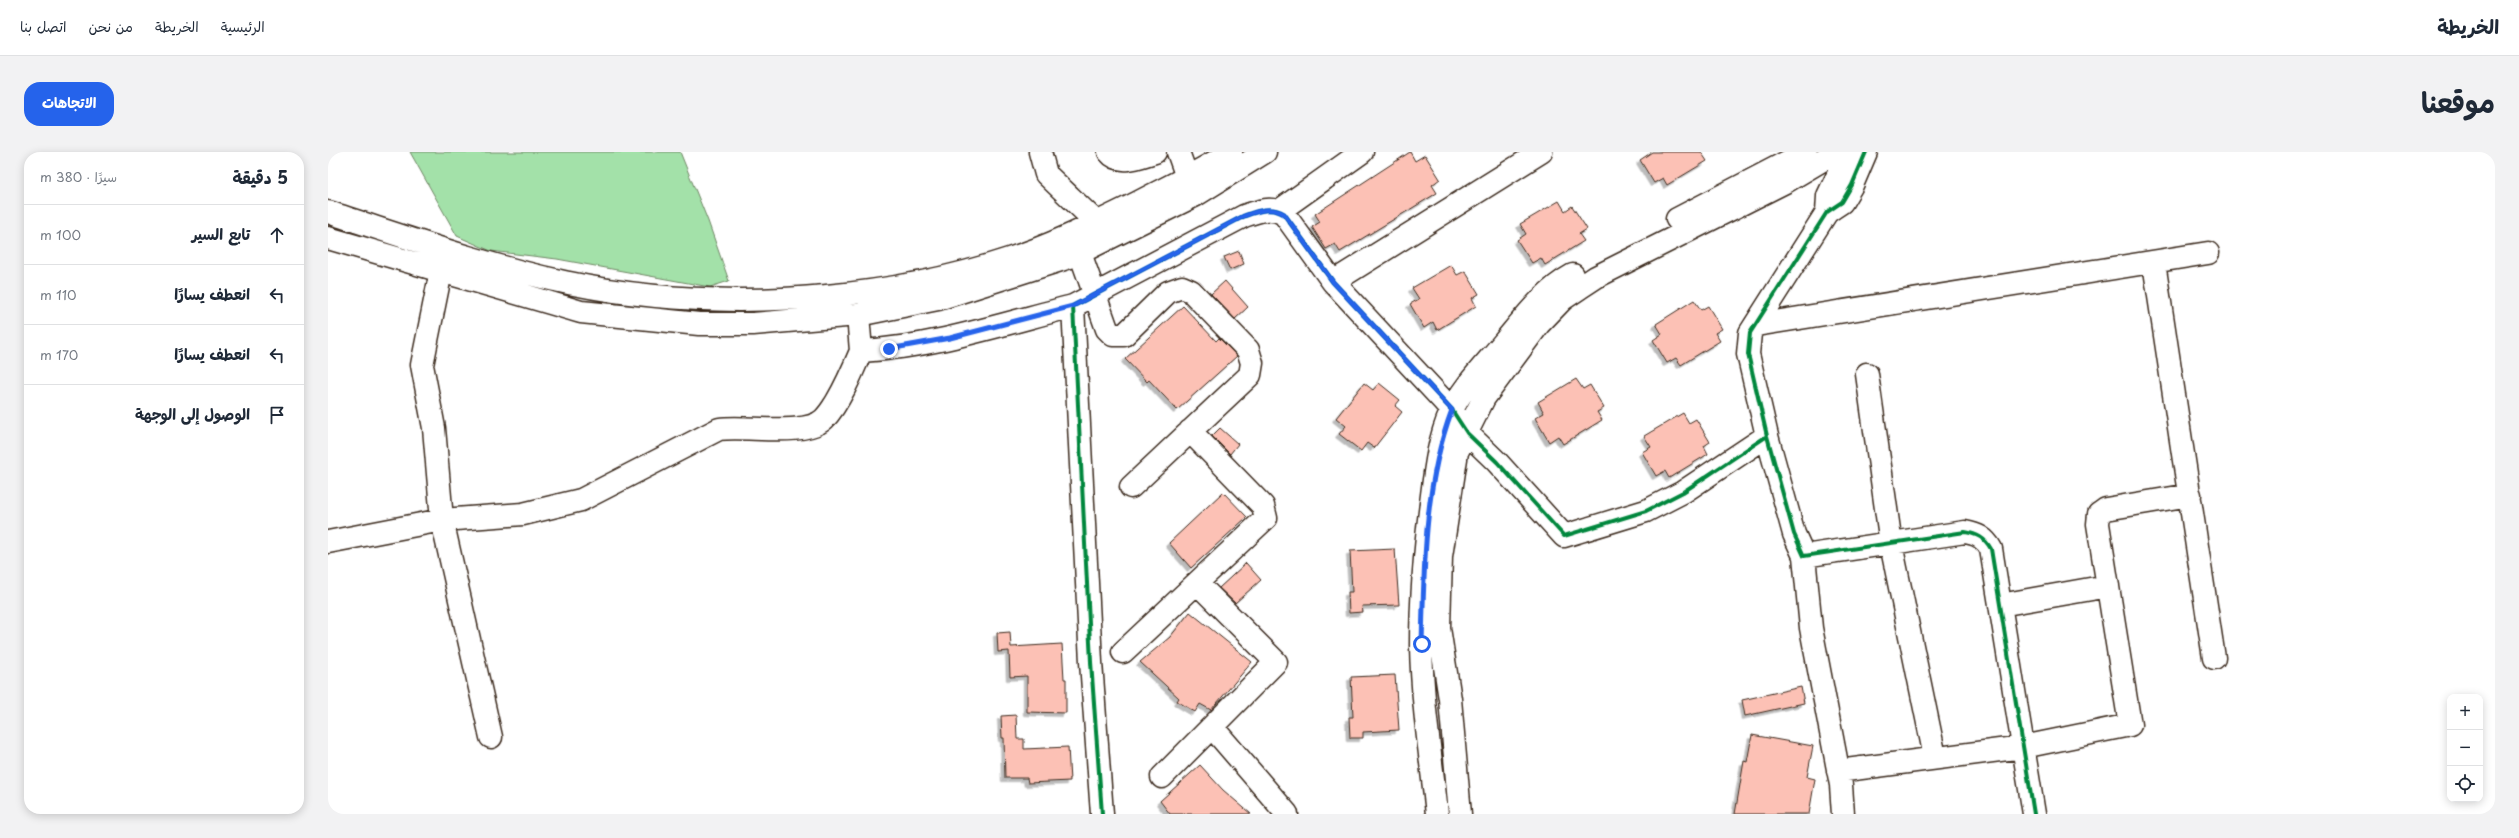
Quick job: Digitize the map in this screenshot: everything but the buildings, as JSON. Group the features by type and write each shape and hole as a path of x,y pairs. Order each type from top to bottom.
{"main road":[{"path":"1040,152 1046,174 1097,223"},
{"path":"1109,152 1120,159 1132,159 1155,152"},
{"path":"1178,152 1187,178"},
{"path":"328,212 447,250 563,282 621,292 688,299 828,297 935,279 1008,260 1068,237 1097,223 1187,178 1231,152"},
{"path":"328,238 581,312 699,324 753,324 858,315 938,299 1080,253 1196,195 1265,152"},
{"path":"1279,211 1362,152"},
{"path":"1333,282 1541,152"},
{"path":"1437,814 1424,690 1422,644 1424,555 1436,462 1452,410 1512,332 1546,293 1568,278 1806,152"},
{"path":"1460,814 1450,699 1439,628 1441,556 1457,452 1484,398 1540,324 1563,299 1596,278 1787,181 1836,152"},
{"path":"1827,212 1828,196 1849,152"},
{"path":"1843,814 1838,771 1811,628 1804,556 1794,534 1767,436 1748,354 1750,334 1827,212 1842,202 1866,152"},
{"path":"861,351 889,349 950,338 1073,306 1244,216 1260,211 1279,211 1284,214 1333,282 1452,410 1466,433 1498,462 1564,536 1646,511 1683,492 1767,436"},
{"path":"1080,253 1110,333 1120,336 1168,292 1177,287 1187,288 1248,350 1252,363 1250,375 1131,487"},
{"path":"1756,325 2154,263 2208,253"},
{"path":"2154,263 2214,658"},
{"path":"441,271 422,364 434,428 442,520 491,737"},
{"path":"1073,306 1091,662 1102,814"},
{"path":"328,542 442,520 524,514 581,500 719,429 735,427 798,428 817,424 825,418 848,380 861,351 858,315"},
{"path":"1867,374 1892,544 1935,757"},
{"path":"1123,652 1263,521 1266,514 1263,506 1190,431"},
{"path":"1838,771 1935,757 2023,747 2130,725 2098,524 2099,514 2106,509 2190,495"},
{"path":"1804,556 1965,532 1976,534 1987,541 1991,549 2034,814"},
{"path":"1162,777 1276,662 1197,583"},
{"path":"2000,605 2108,586"},
{"path":"1212,727 1287,814"}],"green space":[{"path":"410,152 680,152 708,221 729,281 710,287 557,259 491,251 457,236"}],"cycle path":[{"path":"1866,152 1852,185 1842,202 1827,212 1750,333 1748,354 1767,436 1794,534 1804,556 1965,532 1980,537 1989,545 1991,549 2034,814"},
{"path":"1102,814 1091,662 1073,306 1244,216 1264,210 1274,210 1284,214 1333,282 1452,410 1467,433 1497,462 1564,536 1646,511 1683,492 1767,436"}],"route":[{"path":"889,349 950,338 1073,306 1244,216 1271,209 1279,211 1284,214 1333,282 1452,410 1444,431 1436,462 1424,555 1422,644"}]}
